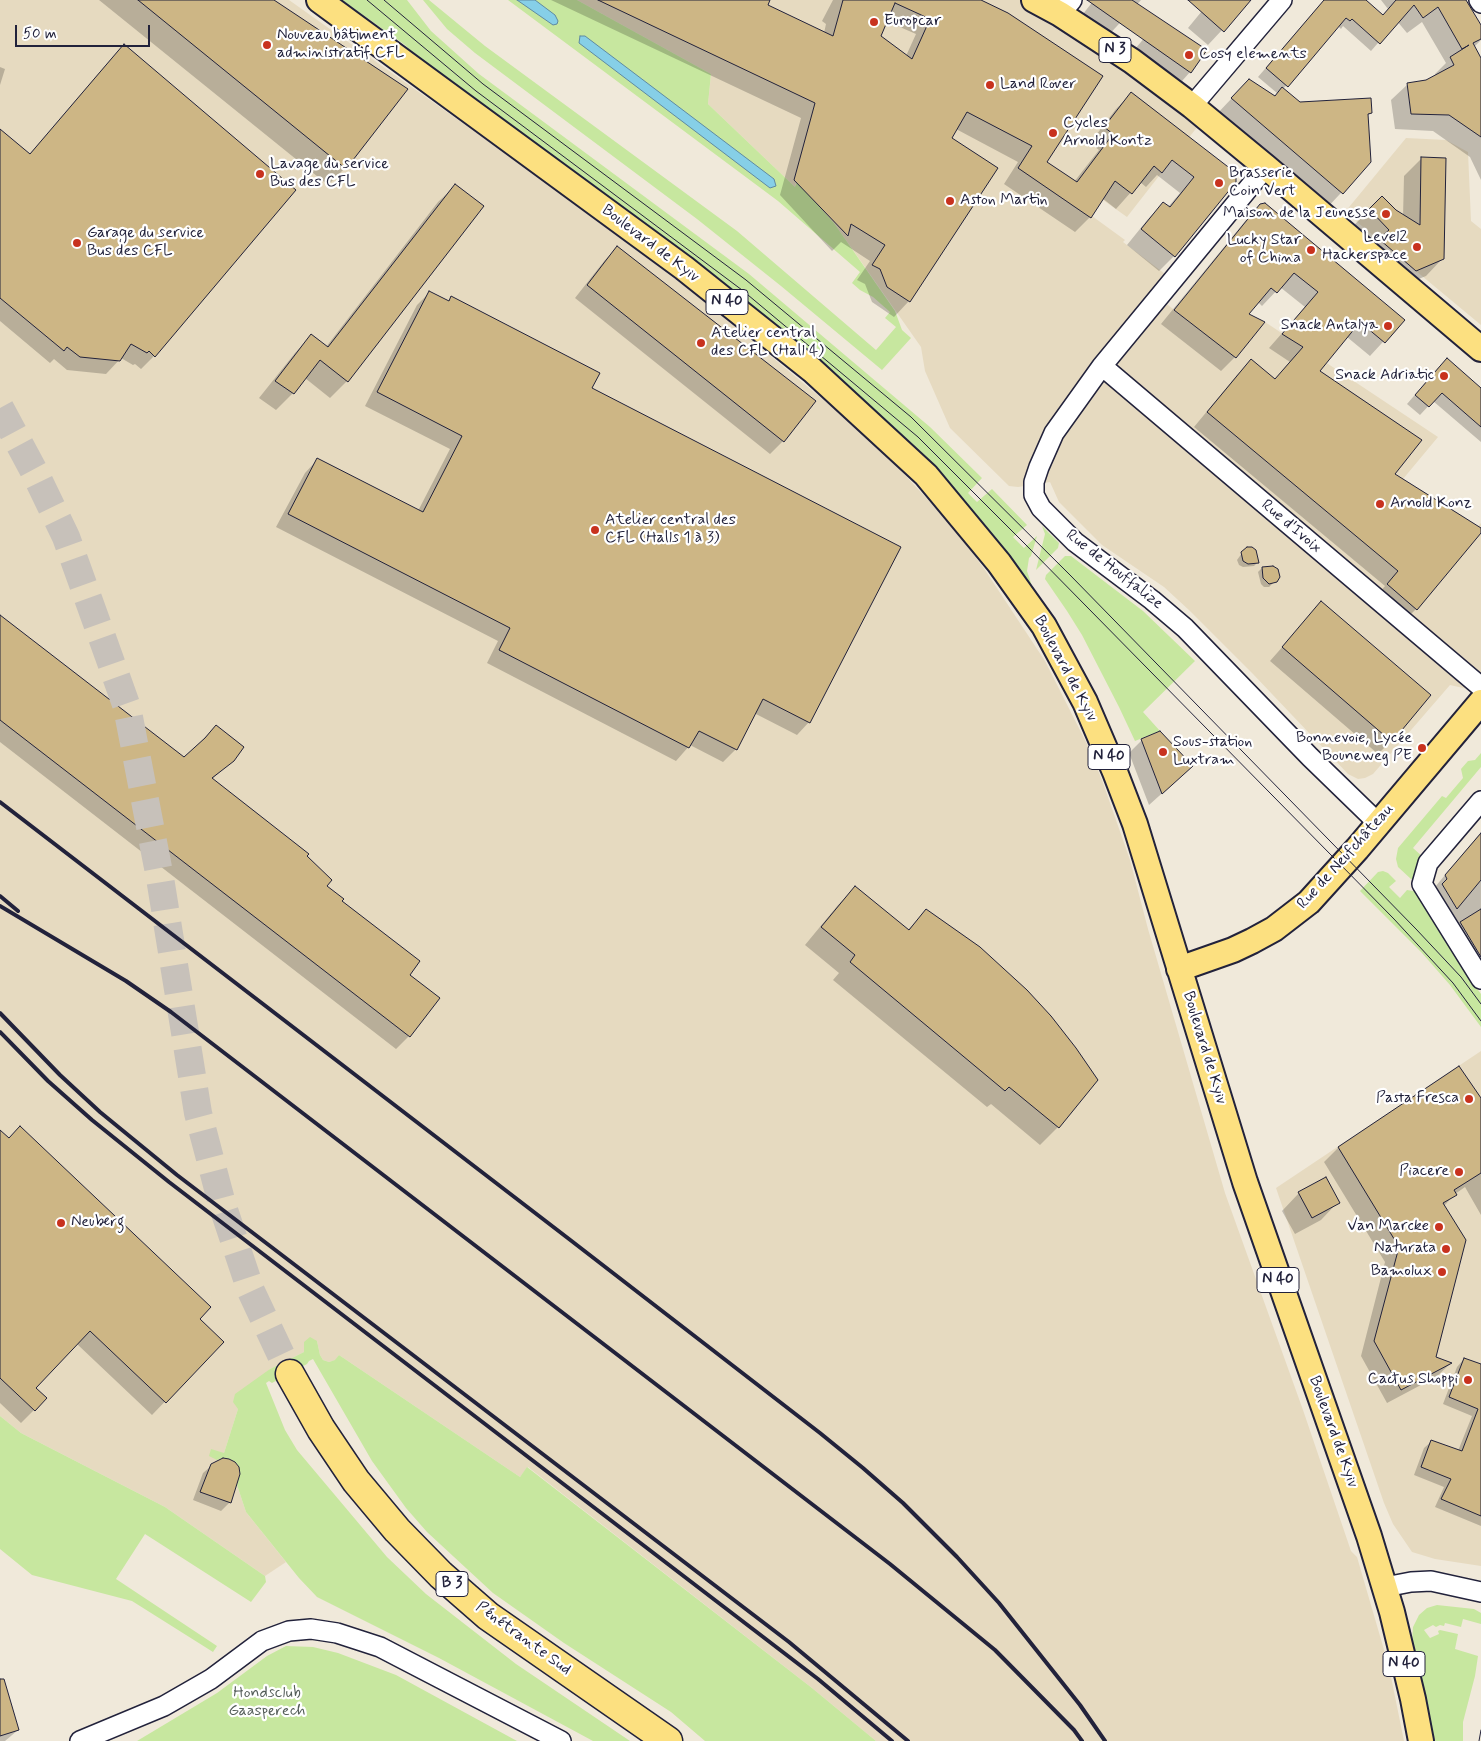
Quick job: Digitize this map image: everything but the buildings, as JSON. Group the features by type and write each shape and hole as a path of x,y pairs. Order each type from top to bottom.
{"highway":[{"name":"Pénétrante Sud","path":"290,1374 321,1429 356,1481 397,1530 441,1575 488,1616 668,1741"}],"main road":[{"name":"Boulevard de Kyiv","path":"319,0 684,268 812,370 926,475 999,563 1038,618 1085,702 1116,772 1135,824 1248,1191 1366,1527 1385,1588 1411,1690 1421,1741"},
{"name":"N 3","path":"1034,0 1066,7 1132,61 1192,106 1481,349"},
{"name":"Rue de Neufchâteau","path":"1179,969 1233,950 1274,930 1309,902 1357,849 1481,702"}],"street":[{"path":"1192,106 1282,0"},
{"name":"Rue de Houffalize","path":"1266,167 1102,366 1054,432 1038,467 1034,484 1034,495 1041,508 1075,542 1152,600 1185,628 1310,758 1378,823"},
{"name":"Rue d'Ivoix","path":"1102,366 1481,687"},
{"path":"1481,801 1428,863 1422,884 1481,979"},
{"path":"1385,1588 1412,1582 1431,1581 1481,1592"},
{"path":"80,1741 164,1706 211,1679 262,1641 289,1631 311,1629 337,1633 380,1647 561,1741"}],"shaded area":[{"path":"0,0 289,0 526,168 698,296 831,406 891,460 959,535 985,570 1045,661 1088,746 1102,780 1130,860 1148,929 1225,1193 1303,1410 1351,1551 1357,1557 1389,1667 1404,1741 876,1741 812,1688 528,1467 520,1477 339,1355 336,1360 329,1362 323,1360 317,1341 304,1352 270,1369 238,1409 224,1453 217,1460 229,1459 239,1467 240,1474 237,1485 246,1512 286,1562 265,1576 165,1507 21,1433 0,1416"},
{"path":"577,0 1034,0 1205,117 1127,217 1103,200 1092,216 1125,240 1123,242 1173,280 1159,298 1236,358 1265,322 1438,437 1403,479 1478,526 1481,523 1481,692 1450,685 1373,774 1358,779 1348,774 1190,611 1164,587 1102,545 1059,502 1050,482 1018,487 1009,486 950,428 925,371 921,347 834,223 796,183 795,187 708,104 711,74"},
{"path":"1406,138 1446,140 1468,152 1471,221 1481,229 1481,325 1345,212"},
{"path":"1481,1051 1481,1566 1435,1559 1412,1552 1393,1524 1384,1503 1276,1188"}],"green space":[{"path":"342,0 407,0 431,31 479,74 749,274 930,427 982,478 968,493 977,502 992,489 1027,525 1013,537 1024,548 1037,536 1029,558 1027,571 1032,586 959,498 418,58 405,45"},
{"path":"423,0 429,0 485,46 737,231 876,350 896,327 885,318 890,312 873,297 852,283 860,272 778,201 508,0 577,0 711,74 708,104 795,187 797,182 834,223 895,311 902,330 911,338 882,370 697,219 475,53 447,29"},
{"path":"1042,526 1059,543 1058,548 1036,570 1045,534"},
{"path":"1065,556 1071,556 1143,611 1195,661 1143,712 1160,731 1135,741 1082,635 1045,579 1046,575"},
{"path":"1481,753 1481,767 1413,848 1424,858 1417,865 1416,880 1411,879 1398,867 1396,859 1398,848 1442,796 1446,798 1463,778 1461,769 1468,761 1475,760"},
{"path":"1383,871 1396,881 1389,887 1400,898 1407,890 1419,892 1478,984 1475,986 1481,994 1481,1027 1450,985 1422,953 1360,891 1378,872"},
{"path":"310,1337 317,1341 323,1360 329,1362 335,1360 339,1355 520,1477 527,1467 812,1688 876,1741 705,1741 671,1712 564,1643 493,1593 427,1532 406,1508 372,1461 313,1359 272,1383 269,1381 266,1383 285,1430 297,1450 387,1557 426,1594 516,1664 630,1741 593,1741 439,1658 317,1597 299,1578 246,1512 237,1485 240,1474 239,1467 229,1459 217,1460 209,1456 211,1449 224,1453 238,1409 233,1402 235,1394 270,1369 304,1352 304,1342"},
{"path":"0,1416 21,1433 165,1507 265,1576 266,1582 251,1602 145,1534 116,1579 217,1646 213,1652 132,1601 32,1575 0,1549"},
{"path":"1437,1605 1474,1609 1481,1613 1481,1624 1463,1619 1461,1627 1445,1623 1444,1626 1436,1627 1433,1625 1424,1630 1430,1638 1439,1634 1438,1631 1440,1630 1458,1634 1455,1649 1478,1656 1475,1676 1463,1722 1463,1741 1435,1741 1412,1641 1413,1627 1419,1615 1427,1608"},
{"name":"Hondsclub Gaasperech","path":"286,1646 313,1647 338,1653 396,1675 517,1741 137,1741 217,1693 267,1656"}],"water":[{"path":"517,0 535,0 555,15 558,21 557,24 553,25"},
{"path":"580,36 585,36 774,179 776,186 770,188 579,43"}],"tunnel":[{"path":"0,408 36,475 66,537 127,707 160,878 198,1113 222,1204 251,1291 290,1374"}],"tram line":[{"path":"367,0 476,91 742,290 918,437 1394,919 1453,983 1481,1021"},
{"path":"384,0 483,84 746,280 911,417 1070,575 1416,929 1461,977 1481,1004"},
{"path":"1479,1741 1481,1730"}],"railway":[{"path":"0,802 569,1239 863,1468 903,1503 957,1557 999,1603 1080,1705 1105,1741"},
{"path":"0,896 18,911"},
{"path":"0,906 126,981 171,1012 890,1564 995,1650 1074,1730 1082,1741"},
{"path":"0,1013 60,1075 100,1112 177,1175 789,1642 908,1741"},
{"path":"0,1032 48,1081 92,1120 169,1182 818,1679 892,1741"}],"place":[{"name":"Europcar","path":"874,22"},
{"name":"Nouveau bâtiment administratif CFL","path":"267,45"},
{"name":"Cosy elements","path":"1189,55"},
{"name":"Land Rover","path":"990,85"},
{"name":"Cycles Arnold Kontz","path":"1053,133"},
{"name":"Lavage du service Bus des CFL","path":"260,174"},
{"name":"Brasserie Coin Vert","path":"1219,183"},
{"name":"Aston Martin","path":"950,201"},
{"name":"Maison de la Jeunesse","path":"1386,214"},
{"name":"Garage du service Bus des CFL","path":"77,243"},
{"name":"Level2 Hackerspace","path":"1417,247"},
{"name":"Lucky Star of China","path":"1311,250"},
{"name":"Snack Antalya","path":"1388,326"},
{"name":"Atelier central des CFL (Hall 4)","path":"701,343"},
{"name":"Snack Adriatic","path":"1444,376"},
{"name":"Arnold Konz","path":"1380,504"},
{"name":"Atelier central des CFL (Halls 1 à 3)","path":"595,530"},
{"name":"Bonnevoie, Lycée Bouneweg PE","path":"1422,748"},
{"name":"Sous-station Luxtram","path":"1163,752"},
{"name":"Pasta Fresca","path":"1469,1099"},
{"name":"Piacere","path":"1459,1172"},
{"name":"Neuberg","path":"61,1223"},
{"name":"Van Marcke","path":"1439,1227"},
{"name":"Naturata","path":"1446,1249"},
{"name":"Bamolux","path":"1442,1272"},
{"name":"Cactus Shoppi","path":"1468,1380"}]}
